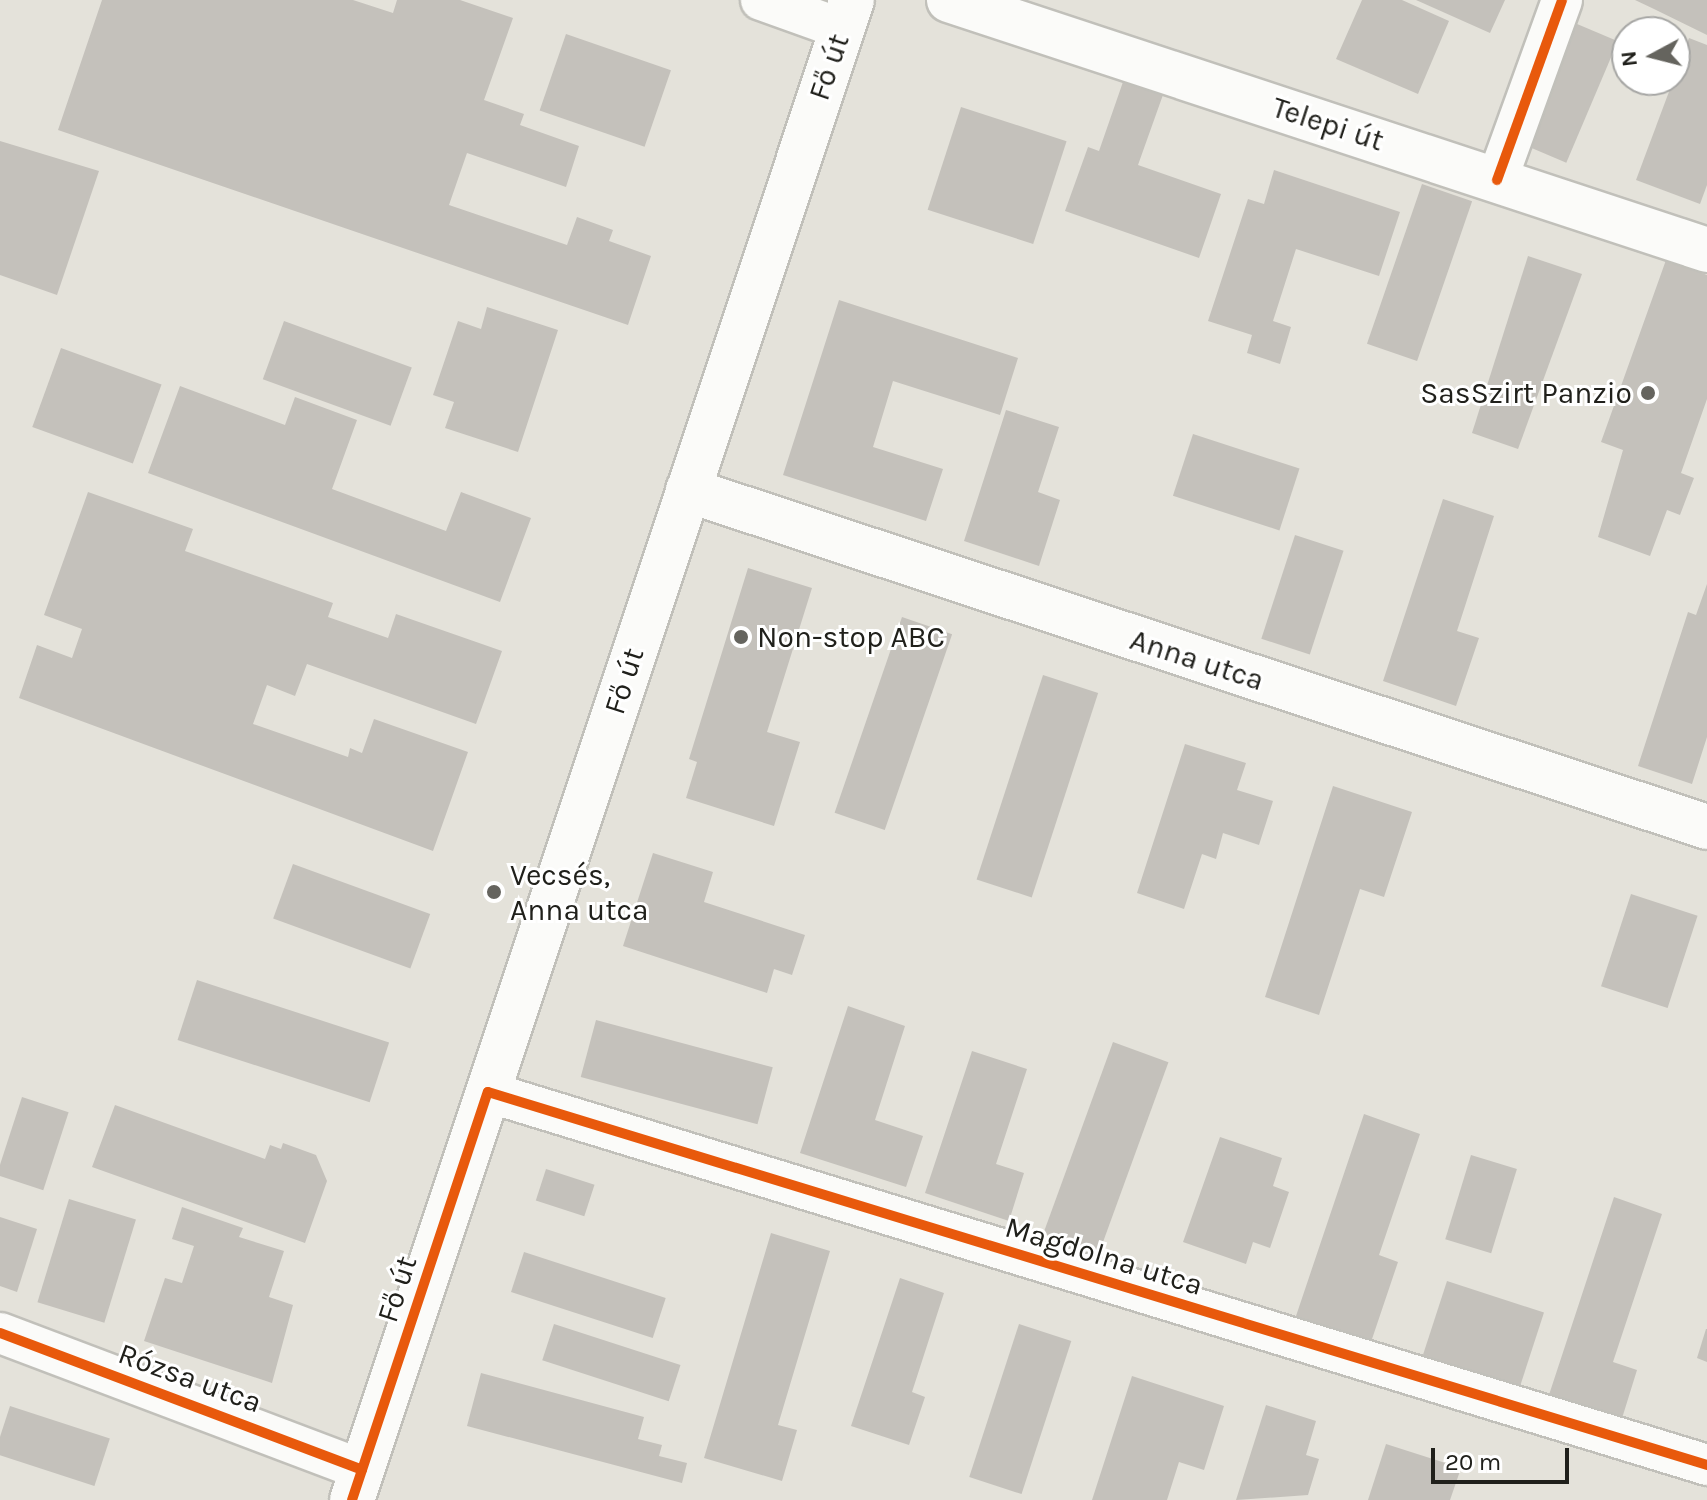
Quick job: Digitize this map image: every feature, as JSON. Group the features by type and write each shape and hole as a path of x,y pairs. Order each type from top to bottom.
{"main road":[{"name":"Telepi út","path":"949,0 1707,250"},
{"name":"Fő út","path":"357,1485 847,14"},
{"name":"Anna utca","path":"688,490 1707,827"}],"street":[{"path":"761,0 847,14"},
{"path":"1497,180 1562,0"},
{"name":"Magdolna utca","path":"488,1092 1707,1465"},
{"name":"Rózsa utca","path":"0,1333 357,1485"}],"building":[{"path":"102,0 353,0 393,13 397,0 460,0 513,18 484,100 524,114 520,125 579,146 566,187 467,153 449,205 567,245 577,217 613,230 609,241 651,256 628,325 58,130"},
{"path":"1362,0 1402,0 1449,21 1418,94 1336,59"},
{"path":"1416,0 1505,0 1490,33"},
{"path":"1635,0 1707,0 1707,35 1691,27 1691,16 1668,16"},
{"path":"1570,21 1611,38 1611,57 1566,163 1518,143"},
{"path":"566,34 671,70 645,147 540,111"},
{"path":"1691,39 1707,45 1707,185 1700,204 1636,180 1667,96 1691,96"},
{"path":"1124,79 1164,92 1138,165 1221,194 1199,258 1065,211 1088,147 1099,151"},
{"path":"961,107 1067,141 1033,244 928,210"},
{"path":"0,141 99,171 57,295 0,275"},
{"path":"1274,170 1400,212 1379,276 1296,249 1273,321 1291,327 1280,364 1247,353 1252,335 1208,321 1248,199 1264,204"},
{"path":"1422,184 1472,201 1417,361 1367,344"},
{"path":"1528,256 1582,274 1518,449 1472,433"},
{"path":"1666,260 1707,275 1707,399 1681,473 1694,478 1680,515 1667,510 1650,556 1598,537 1623,450 1601,442"},
{"path":"839,300 1018,358 1000,415 893,381 873,447 943,469 926,521 783,475"},
{"path":"487,307 558,330 518,452 445,428 454,402 433,395 458,321 481,329"},
{"path":"284,321 412,368 391,426 263,379"},
{"path":"61,348 162,385 133,464 32,427"},
{"path":"180,386 285,425 295,397 357,420 332,489 446,531 461,492 531,518 500,602 148,473"},
{"path":"1006,410 1059,427 1038,492 1060,500 1039,566 964,541"},
{"path":"1193,434 1300,469 1279,530 1173,496"},
{"path":"88,492 193,529 185,551 333,603 328,617 388,638 396,614 502,651 476,724 307,664 295,696 267,685 253,724 348,757 350,748 362,753 374,719 468,752 433,851 19,698 37,645 72,658 82,629 44,615"},
{"path":"1443,499 1494,516 1457,631 1479,638 1456,706 1383,681"},
{"path":"1295,535 1344,551 1310,654 1261,639"},
{"path":"748,568 812,588 767,732 800,742 774,826 686,798 697,762 689,759"},
{"path":"1707,584 1707,737 1692,784 1638,766 1688,612 1696,615"},
{"path":"902,617 952,634 885,830 835,813"},
{"path":"1043,675 1098,693 1032,897 977,879"},
{"path":"1185,744 1246,763 1237,790 1273,801 1259,845 1223,833 1216,859 1202,854 1184,909 1137,893"},
{"path":"1333,786 1412,812 1384,897 1360,889 1319,1015 1265,997"},
{"path":"653,853 713,872 704,902 805,935 792,975 774,969 767,993 623,946"},
{"path":"293,864 430,914 410,968 273,919"},
{"path":"1631,894 1698,916 1668,1008 1601,986"},
{"path":"197,980 389,1042 370,1102 178,1040"},
{"path":"848,1006 905,1026 875,1120 923,1136 906,1187 800,1153"},
{"path":"596,1020 773,1067 757,1124 581,1077"},
{"path":"1113,1042 1168,1062 1099,1254 1043,1234"},
{"path":"972,1051 1027,1069 996,1164 1024,1173 1009,1221 925,1193"},
{"path":"22,1097 69,1112 43,1190 0,1176 0,1165"},
{"path":"115,1105 265,1159 270,1145 281,1149 283,1143 316,1155 327,1181 305,1243 92,1167"},
{"path":"1364,1114 1420,1134 1379,1255 1398,1262 1371,1342 1296,1316"},
{"path":"1220,1137 1282,1158 1273,1186 1289,1192 1270,1248 1253,1242 1246,1264 1183,1242"},
{"path":"1471,1155 1517,1169 1491,1253 1445,1239"},
{"path":"546,1169 595,1185 584,1216 536,1200"},
{"path":"1614,1197 1662,1214 1613,1362 1637,1370 1619,1428 1546,1404"},
{"path":"69,1199 136,1219 104,1323 37,1302"},
{"path":"182,1207 243,1228 239,1237 284,1251 269,1297 293,1305 272,1383 144,1341 165,1278 182,1283 194,1246 172,1239"},
{"path":"0,1217 37,1229 17,1292 0,1286"},
{"path":"771,1233 830,1251 778,1425 797,1430 782,1481 704,1458"},
{"path":"524,1252 666,1298 653,1338 511,1292"},
{"path":"900,1278 944,1293 912,1392 925,1397 909,1445 851,1426"},
{"path":"1447,1281 1544,1313 1517,1394 1420,1363"},
{"path":"554,1324 680,1365 669,1401 542,1360"},
{"path":"1019,1324 1071,1341 1022,1494 969,1477"},
{"path":"1707,1329 1707,1362 1697,1358"},
{"path":"481,1373 644,1417 638,1439 662,1445 659,1456 687,1463 682,1483 467,1426"},
{"path":"1132,1376 1224,1406 1204,1470 1179,1462 1167,1500 1092,1500"},
{"path":"1266,1405 1316,1421 1306,1455 1319,1459 1308,1495 1236,1500"},
{"path":"10,1406 110,1438 94,1486 0,1455 0,1437"},
{"path":"1386,1444 1461,1468 1450,1500 1368,1500"}],"cycle path":[{"path":"1497,180 1562,0"},
{"path":"352,1500 488,1092 1707,1465"},
{"path":"0,1333 362,1470"}],"place":[{"name":"SasSzirt Panzio","path":"1648,393"},
{"name":"Non-stop ABC","path":"741,637"},
{"name":"Vecsés, Anna utca","path":"494,892"}]}
